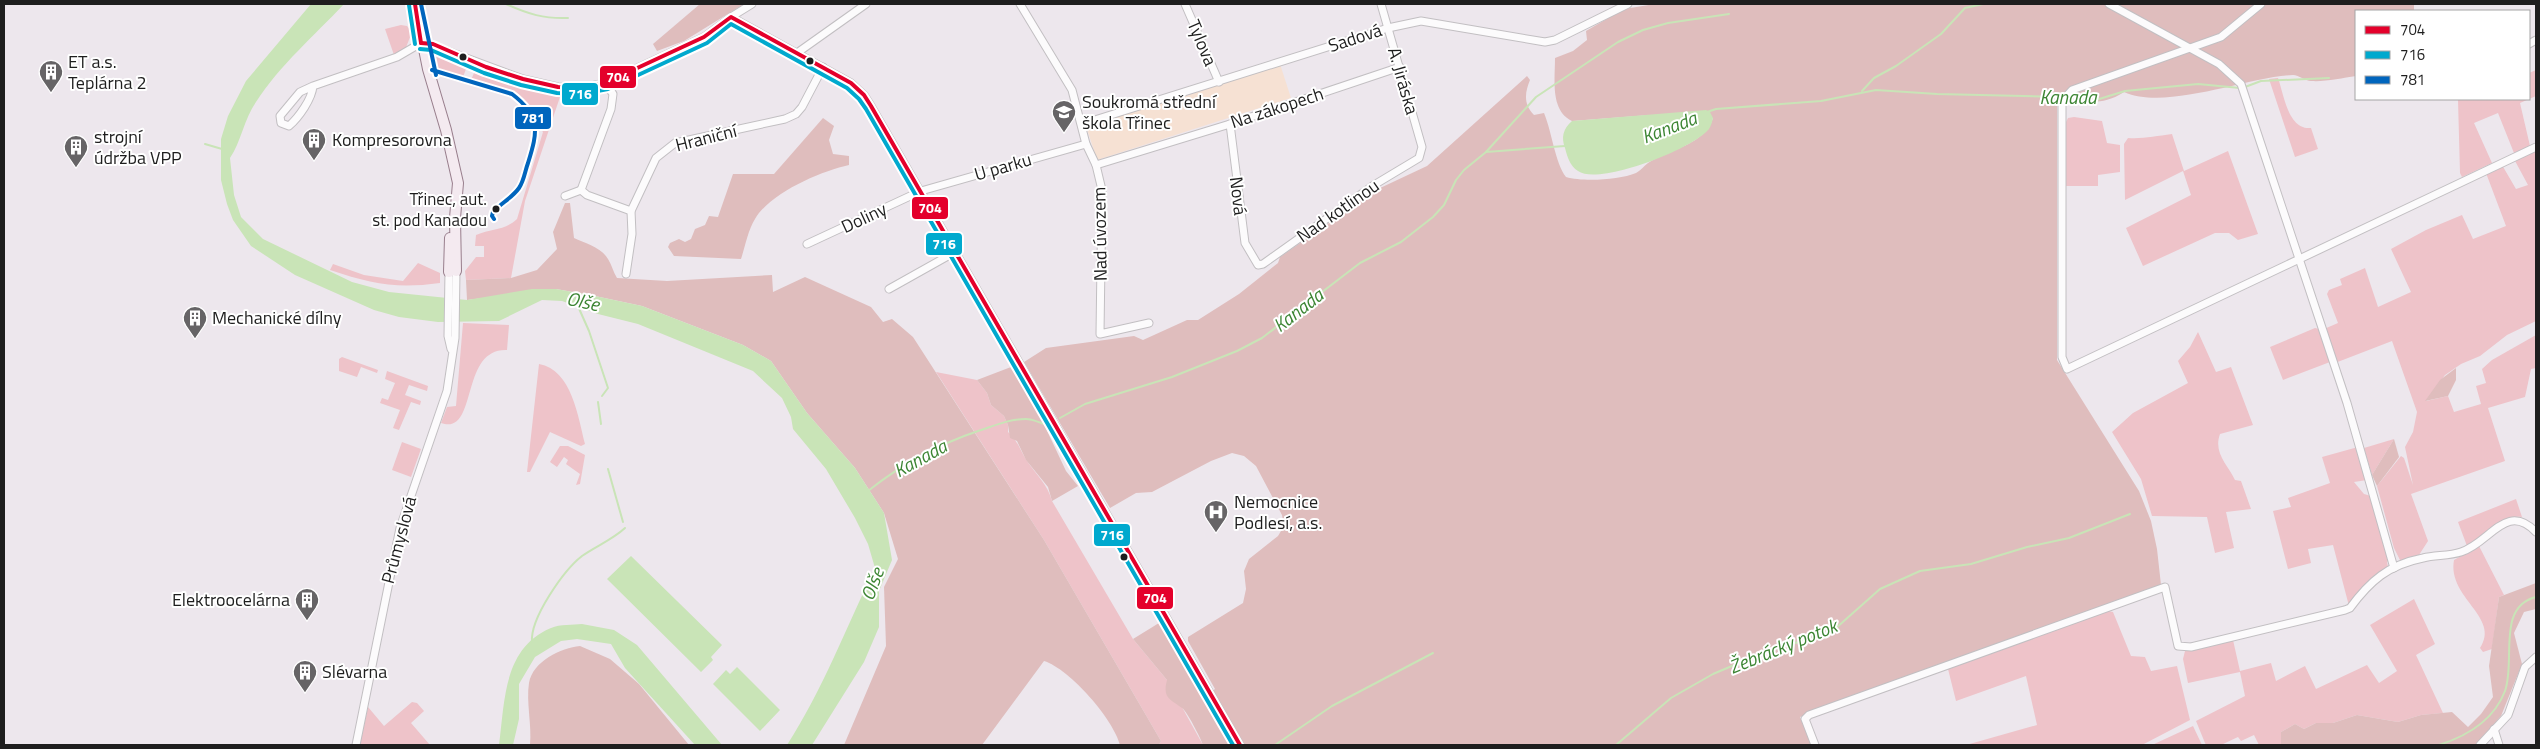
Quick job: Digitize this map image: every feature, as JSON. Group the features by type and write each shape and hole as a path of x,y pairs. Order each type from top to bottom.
{"street":[{"path":"415,4 421,43 458,183 453,271"},
{"path":"314,86 293,122 288,126 281,123 280,116 300,92 314,86 397,57 421,43 433,44 486,67 523,79 558,87 582,88 605,82 704,37 752,4"},
{"path":"797,53 866,4"},
{"name":"Nad úvozem","path":"1020,4 1072,90 1086,144 1096,165 1102,190 1100,334 1149,323"},
{"name":"Tylova","path":"1185,4 1219,82"},
{"name":"A. Jiráska","path":"1381,4 1422,147 1419,158"},
{"name":"Sadová","path":"1082,124 1388,28 1421,21 1545,42 1555,40 1628,4"},
{"path":"2109,4 2191,47 2219,64 2241,84 2349,411 2394,568"},
{"path":"2261,4 2221,37 2072,90 2062,101 2062,357 2066,369 2536,147"},
{"path":"731,17 851,83 864,95 1238,743"},
{"name":"Hraniční","path":"626,274 632,234 631,211 656,158 675,143 785,119 796,114 823,67"},
{"name":"Na zákopech","path":"1096,165 1230,124 1400,67"},
{"path":"565,196 582,186 611,109 613,94 605,82"},
{"name":"Nová","path":"1230,124 1245,243 1258,265"},
{"name":"U parku","path":"921,191 1086,144"},
{"name":"Nad kotlinou","path":"1258,265 1263,264 1374,184 1419,158"},
{"path":"582,186 587,195 631,211"},
{"name":"Doliny","path":"807,244 921,191"},
{"path":"889,290 955,252"},
{"name":"Průmyslová","path":"356,745 392,557 402,522 447,391 452,351 453,271"},
{"path":"1815,745 1805,723 1805,719 1809,715 2165,587 2178,646 2191,647 2346,610 2371,581 2394,568 2424,558 2462,552 2512,520 2528,523 2536,532"},
{"path":"2480,745 2508,715 2525,667 2536,657"},
{"path":"2494,729 2499,745"}],"shaded area":[{"path":"700,4 744,4 684,41 657,51 653,44"},
{"path":"1655,4 2414,4 2414,10 2355,10 2355,76 2309,81 2293,75 2162,98 2142,97 2124,92 2098,102 2066,101 2057,103 2057,360 2139,491 2151,521 2157,549 2161,585 1800,717 1811,745 1203,745 1194,725 1184,710 1168,698 1166,691 1167,680 1133,639 1159,623 1176,646 1205,696 1215,689 1188,641 1188,637 1243,603 1246,589 1244,571 1249,559 1278,536 1284,526 1282,515 1256,466 1244,456 1232,453 1211,461 1152,492 1136,493 1110,508 1024,362 1046,348 1134,336 1143,340 1187,320 1198,320 1239,294 1278,263 1280,257 1378,189 1427,166 1527,76 1530,80 1526,93 1528,107 1534,115 1544,113 1556,156 1566,177 1591,180 1611,179 1629,175 1637,172 1656,158 1694,140 1709,127 1713,118 1650,115 1572,121 1560,110 1555,94 1555,58 1573,51 1587,40 1586,31 1624,9"},
{"path":"401,25 407,26 412,32 405,50 394,55 385,29"},
{"path":"435,55 466,69 463,77 439,69 433,63 432,58"},
{"path":"1280,64 1291,98 1097,160 1086,126"},
{"path":"2536,70 2536,96 2530,99 2530,73"},
{"path":"474,73 538,91 561,94 525,201 511,278 466,280 465,271 476,257 484,257 484,246 475,246 476,235 503,227 517,219 543,132 525,104 504,91 471,80"},
{"path":"2278,78 2292,118 2303,127 2311,128 2318,149 2295,157 2269,79"},
{"path":"2458,100 2527,100 2520,103 2530,146 2514,153 2498,113 2474,123 2492,163 2462,177 2460,173"},
{"path":"2074,117 2102,121 2107,143 2120,145 2120,172 2098,175 2098,186 2066,186 2065,124 2068,118"},
{"path":"823,118 834,126 829,140 833,154 849,156 849,165 811,178 772,200 755,219 741,259 674,256 668,247 670,243 679,239 685,242 691,239 695,229 705,225 709,216 718,217 733,174 774,174"},
{"path":"2172,134 2184,171 2228,151 2258,234 2238,240 2229,233 2215,233 2143,266 2126,228 2191,195 2183,171 2125,200 2124,144 2128,138"},
{"path":"2536,149 2536,321 2507,335 2480,356 2461,364 2445,375 2426,401 2448,396 2454,412 2481,404 2476,386 2486,383 2482,369 2492,360 2536,335 2536,368 2531,369 2525,397 2488,408 2505,461 2411,494 2428,541 2419,555 2401,562 2394,548 2377,486 2401,456 2404,458 2413,485 2405,447 2413,432 2417,412 2392,341 2335,363 2324,329 2338,323 2327,294 2329,290 2342,285 2340,279 2365,268 2378,307 2411,292 2391,249 2426,230 2462,215 2473,239 2506,226 2486,173 2502,165 2516,189 2528,185 2514,159"},
{"path":"565,203 570,203 574,238 602,252 609,261 617,278 667,281 772,275 773,292 805,277 871,307 883,322 892,319 913,337 1044,540 1161,741 1159,745 1120,745 1109,722 1090,697 1066,674 1044,661 982,745 844,745 886,646 884,587 898,559 884,513 855,468 807,413 771,361 743,345 642,306 556,289 467,300 466,280 511,278 537,270 557,249 553,232"},
{"path":"418,263 440,273 440,283 424,285 384,284 330,270 333,264 364,275 403,281"},
{"path":"463,323 509,325 507,350 492,353 482,362 475,376 461,417 453,424 441,423 447,407 456,406"},
{"path":"2315,328 2319,329 2330,362 2283,380 2270,347"},
{"path":"2198,332 2216,372 2231,367 2253,425 2220,434 2218,447 2222,458 2235,480 2241,481 2251,509 2226,512 2234,548 2215,553 2207,517 2152,516 2141,479 2112,432 2133,413 2188,383 2178,361 2190,347"},
{"path":"342,357 378,370 377,373 361,367 357,377 339,371 339,359"},
{"path":"539,364 550,368 559,375 566,385 576,408 585,444 581,446 550,432 530,472 527,472"},
{"path":"1011,367 1041,418 1066,471 1078,486 1052,501 1048,487 1026,460 1017,441 1010,438 1004,416 991,405 987,393 977,380"},
{"path":"2456,368 2456,380 2448,396 2425,401 2440,380"},
{"path":"387,371 428,386 427,391 409,385 405,395 421,401 420,405 411,402 399,430 393,428 400,410 380,403 382,398 388,400 395,383 385,379"},
{"path":"936,372 977,380 987,393 991,405 1004,416 1008,425 1008,432 1045,484 1052,501 1133,639 1167,680 1203,745 1159,745 1161,741 1044,540"},
{"path":"2394,439 2372,475 2364,448"},
{"path":"2394,439 2399,457 2377,486 2372,475"},
{"path":"402,442 421,449 411,477 392,470"},
{"path":"560,446 568,446 585,455 580,484 576,485 580,474 566,464 568,460 564,457 557,467 550,462"},
{"path":"2358,447 2367,480 2354,482 2364,494 2371,496 2389,560 2387,562 2388,567 2367,582 2349,606 2333,545 2308,549 2311,563 2288,569 2273,511 2291,507 2288,498 2330,483 2322,457"},
{"path":"2516,499 2522,517 2514,517 2500,522 2467,546 2458,522"},
{"path":"2479,546 2504,595 2499,597 2492,649 2483,652 2480,648 2485,637 2484,627 2458,585 2454,573 2454,560"},
{"path":"2536,583 2536,609 2524,612 2514,633 2522,664 2501,716 2476,745 2281,745 2281,732 2295,724 2304,729 2316,723 2333,723 2357,715 2398,722 2421,715 2452,712 2468,727 2481,714 2493,697 2489,666 2499,597"},
{"path":"2414,599 2435,644 2416,655 2443,713 2421,715 2398,722 2357,715 2333,723 2316,723 2304,729 2295,724 2281,732 2281,745 2259,745 2254,735 2241,741 2238,737 2221,745 2206,745 2196,721 2245,696 2240,672 2188,683 2183,659 2185,651 2233,640 2240,671 2271,663 2276,681 2305,666 2316,689 2367,665 2379,683 2397,671 2370,625"},
{"path":"2108,611 2113,612 2131,656 2145,657 2151,671 2177,666 2190,720 2142,745 1966,745 2037,725 2026,676 1956,701 1948,669"},
{"path":"580,646 610,659 639,684 689,745 530,745 528,690 532,675 536,668 549,657"},
{"path":"412,702 417,703 424,711 411,723 430,745 360,745 368,707 384,726"},
{"path":"2193,726 2202,745 2152,745"}],"water":[{"name":"Olše","path":"311,4 344,4 286,63 265,88 245,123 230,158 234,195 241,217 263,239 352,282 389,292 467,300 532,289 556,289 642,306 743,345 771,361 807,413 855,468 884,513 892,560 879,591 879,627 864,662 812,745 787,745 823,680 875,568 868,544 826,469 793,429 791,417 782,398 753,371 638,324 598,314 562,301 542,300 499,321 438,322 399,317 374,310 295,275 251,246 233,220 221,180 221,139 228,116 246,81"},
{"path":"1706,110 1710,112 1713,118 1709,129 1700,137 1666,155 1645,163 1605,174 1589,174 1578,171 1569,161 1563,137 1572,121"},
{"path":"631,556 722,645 711,657 713,660 701,672 607,579"},
{"path":"582,624 614,630 637,645 722,745 695,745 625,668 611,644 577,639 561,641 535,657 519,684 519,719 513,745 499,745 509,677 523,649 535,637 551,628 562,625"},
{"path":"737,667 780,710 760,731 713,684 726,670 730,674"}],"waterway":[{"path":"506,4 536,15 551,18 568,18"},
{"path":"1862,91 1874,78 1896,66 1941,34 1965,8 1983,4"},
{"path":"1486,152 1536,97 1618,42 1643,30 1668,23 1729,14"},
{"name":"Kanada","path":"2245,87 2261,81 2329,78"},
{"name":"Kanada","path":"2070,97 2096,100 2125,91 2198,84 2240,88"},
{"name":"Kanada","path":"1707,112 1716,109 1821,101 1876,90 1937,94 2062,97"},
{"path":"205,144 222,149"},
{"name":"Kanada","path":"1060,418 1085,404 1172,377 1237,351 1262,338 1360,263 1401,242 1433,217 1444,205 1456,180 1464,170 1486,152 1565,146"},
{"name":"Olše","path":"577,304 589,331 608,388 602,396"},
{"path":"598,402 601,424"},
{"name":"Kanada","path":"868,491 908,463 966,435 1020,419 1028,419 1044,424"},
{"path":"608,469 623,522"},
{"name":"Žebrácký potok","path":"1616,745 1671,698 1713,674 1765,652 1812,638 1836,628 1880,589 1920,571 1971,564 2027,547 2069,538 2130,514"},
{"path":"532,642 536,620 566,572 582,556 625,528"},
{"path":"2439,745 2460,737 2478,726 2500,701 2508,678 2512,623 2516,612 2524,603 2536,597"},
{"path":"1275,745 1332,706 1433,653"}],"transit line":[{"name":"704","path":"415,4 421,43"},
{"name":"781","path":"421,4 436,75"},
{"name":"716","path":"409,5 415,44"},
{"name":"704","path":"421,43 433,44 486,67 523,79 558,87 582,88 605,83 704,37 731,17 851,83 864,95 871,106 1240,745"},
{"name":"716","path":"420,49 431,50 484,73 521,85 557,93 582,94 608,89 707,43 731,24 847,88 859,99 866,109 1233,745"},
{"name":"781","path":"432,70 512,94 528,110 532,117 535,125 534,142 522,182 513,195 493,212 492,216 494,219"}],"place":[{"name":"ET a.s. Teplárna 2","path":"51,93"},
{"name":"Soukromá střední škola Třinec","path":"1064,133"},
{"name":"Kompresorovna","path":"314,161"},
{"name":"strojní údržba VPP","path":"76,168"},
{"name":"Třinec, aut. st. pod Kanadou","path":"496,209"},
{"name":"Mechanické dílny","path":"195,339"},
{"name":"Nemocnice Podlesí, a.s.","path":"1216,533"},
{"name":"Elektroocelárna","path":"307,621"},
{"name":"Slévarna","path":"305,693"}]}
